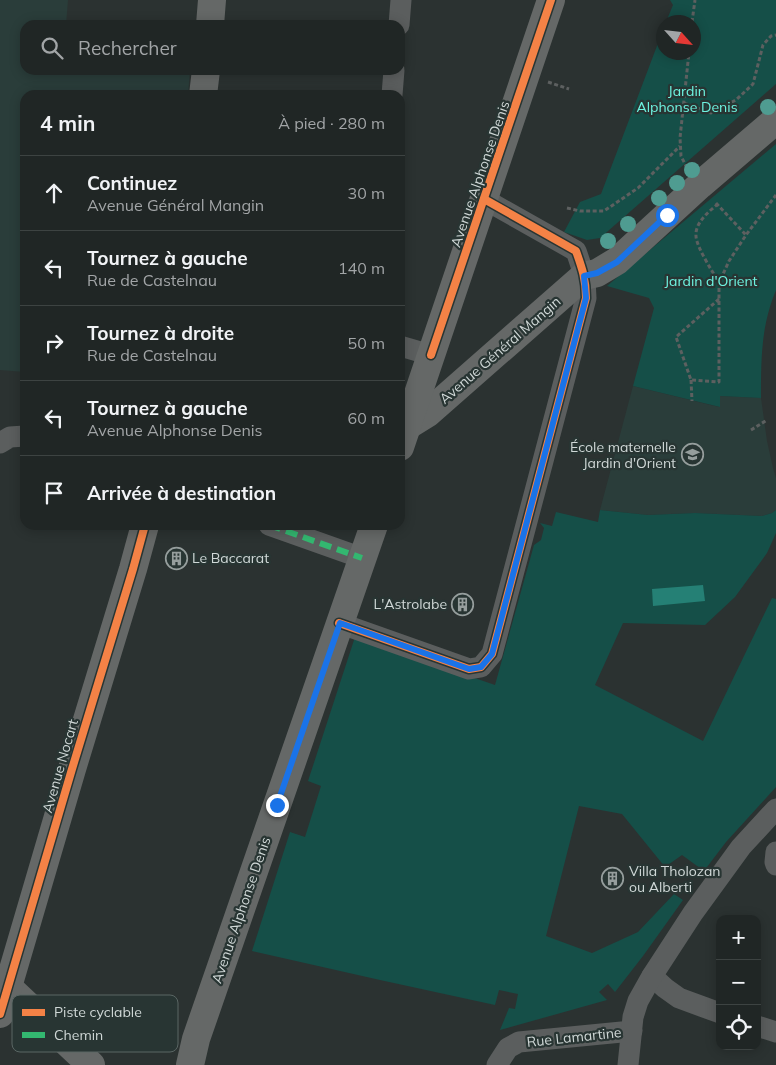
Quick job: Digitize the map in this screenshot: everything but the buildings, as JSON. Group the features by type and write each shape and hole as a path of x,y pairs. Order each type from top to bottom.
{"street":[{"path":"210,20 212,0"},
{"path":"400,20 402,0"},
{"name":"Avenue Alphonse Denis","path":"405,434 552,0"},
{"path":"204,90 205,75"},
{"path":"392,90 394,75"},
{"name":"Avenue Général Mangin","path":"405,436 428,413 584,276 597,273 617,262 700,185 776,120"},
{"path":"340,623 469,669 481,667 492,654 586,298 584,276 576,251 484,199"},
{"path":"405,348 432,356"},
{"path":"0,443 10,437 20,436"},
{"name":"Avenue Nocart","path":"0,1014 4,986 144,530"},
{"path":"283,530 362,558"},
{"name":"Avenue Alphonse Denis","path":"190,1065 196,1039 372,530"},
{"path":"628,1065 633,1017 638,1002 652,976 693,913 741,847 776,809"},
{"path":"776,852 776,865"},
{"path":"652,976 664,988 679,998 716,1012"},
{"path":"4,986 14,995"},
{"path":"761,1027 776,1032"},
{"name":"Rue Lamartine","path":"497,1065 508,1048 519,1042 632,1031"},
{"name":"Avenue Alphonse Denis","path":"175,1065 196,1039"},
{"path":"77,1052 91,1065"}],"path":[{"path":"693,15 695,0"},
{"path":"684,103 711,112 736,100 753,84 763,45 771,36 776,35"},
{"path":"687,168 681,156 680,146 688,60"},
{"path":"549,82 569,89"},
{"path":"566,208 580,212 604,211 638,188 680,146"},
{"path":"691,380 719,382 719,283 746,235 776,194"},
{"path":"719,283 701,251 696,236 699,225 716,203 746,235"},
{"path":"692,401 691,380 676,337 719,299"},
{"path":"751,430 767,420"}],"shaded area":[{"path":"0,0 68,0 66,20 20,20 20,75 190,75 188,90 20,90 20,372 0,370"},
{"name":"École maternelle Jardin d'Orient","path":"633,386 719,407 720,396 761,398 767,441 776,478 776,510 762,516 695,513 648,515 600,510"},
{"path":"703,585 705,601 653,606 652,589"}],"green space":[{"name":"Jardin Alphonse Denis","path":"670,0 776,0 776,84 600,238 587,240 564,232 580,202 601,194 656,49 656,60 701,60 701,15 669,15 673,5"},
{"name":"Jardin d'Orient","path":"776,144 776,290 767,317 765,330 761,398 720,396 720,407 633,386 654,308 649,298 607,286"},
{"path":"600,510 648,515 695,513 762,516 776,510 776,533 767,553 735,597 705,625 623,623 595,685 703,741 772,598 776,599 776,787 726,842 704,871 682,855 665,867 622,814 579,806 546,936 592,953 638,932 674,894 683,900 615,992 608,984 599,992 607,1000 500,1030 509,1008 515,1009 518,994 499,990 495,1005 252,951 290,832 305,837 321,786 308,781 355,637 495,685 534,545 541,540 544,528 540,523 552,526 556,512 598,522"}],"marked path":[{"path":"283,530 362,558"}],"cycle path":[{"path":"431,355 551,0"},
{"path":"339,623 469,669 481,667 492,654 586,298 583,274 576,251 484,199"},
{"path":"0,1014 144,530"}],"place":[{"name":"École maternelle Jardin d'Orient","path":"692,455"},
{"name":"Le Baccarat","path":"176,558"},
{"name":"L'Astrolabe","path":"463,604"},
{"name":"Villa Tholozan ou Alberti","path":"613,879"}],"route":[{"path":"277,805 340,623 469,669 481,667 492,654 586,298 584,276 597,273 617,262 667,215"}]}
